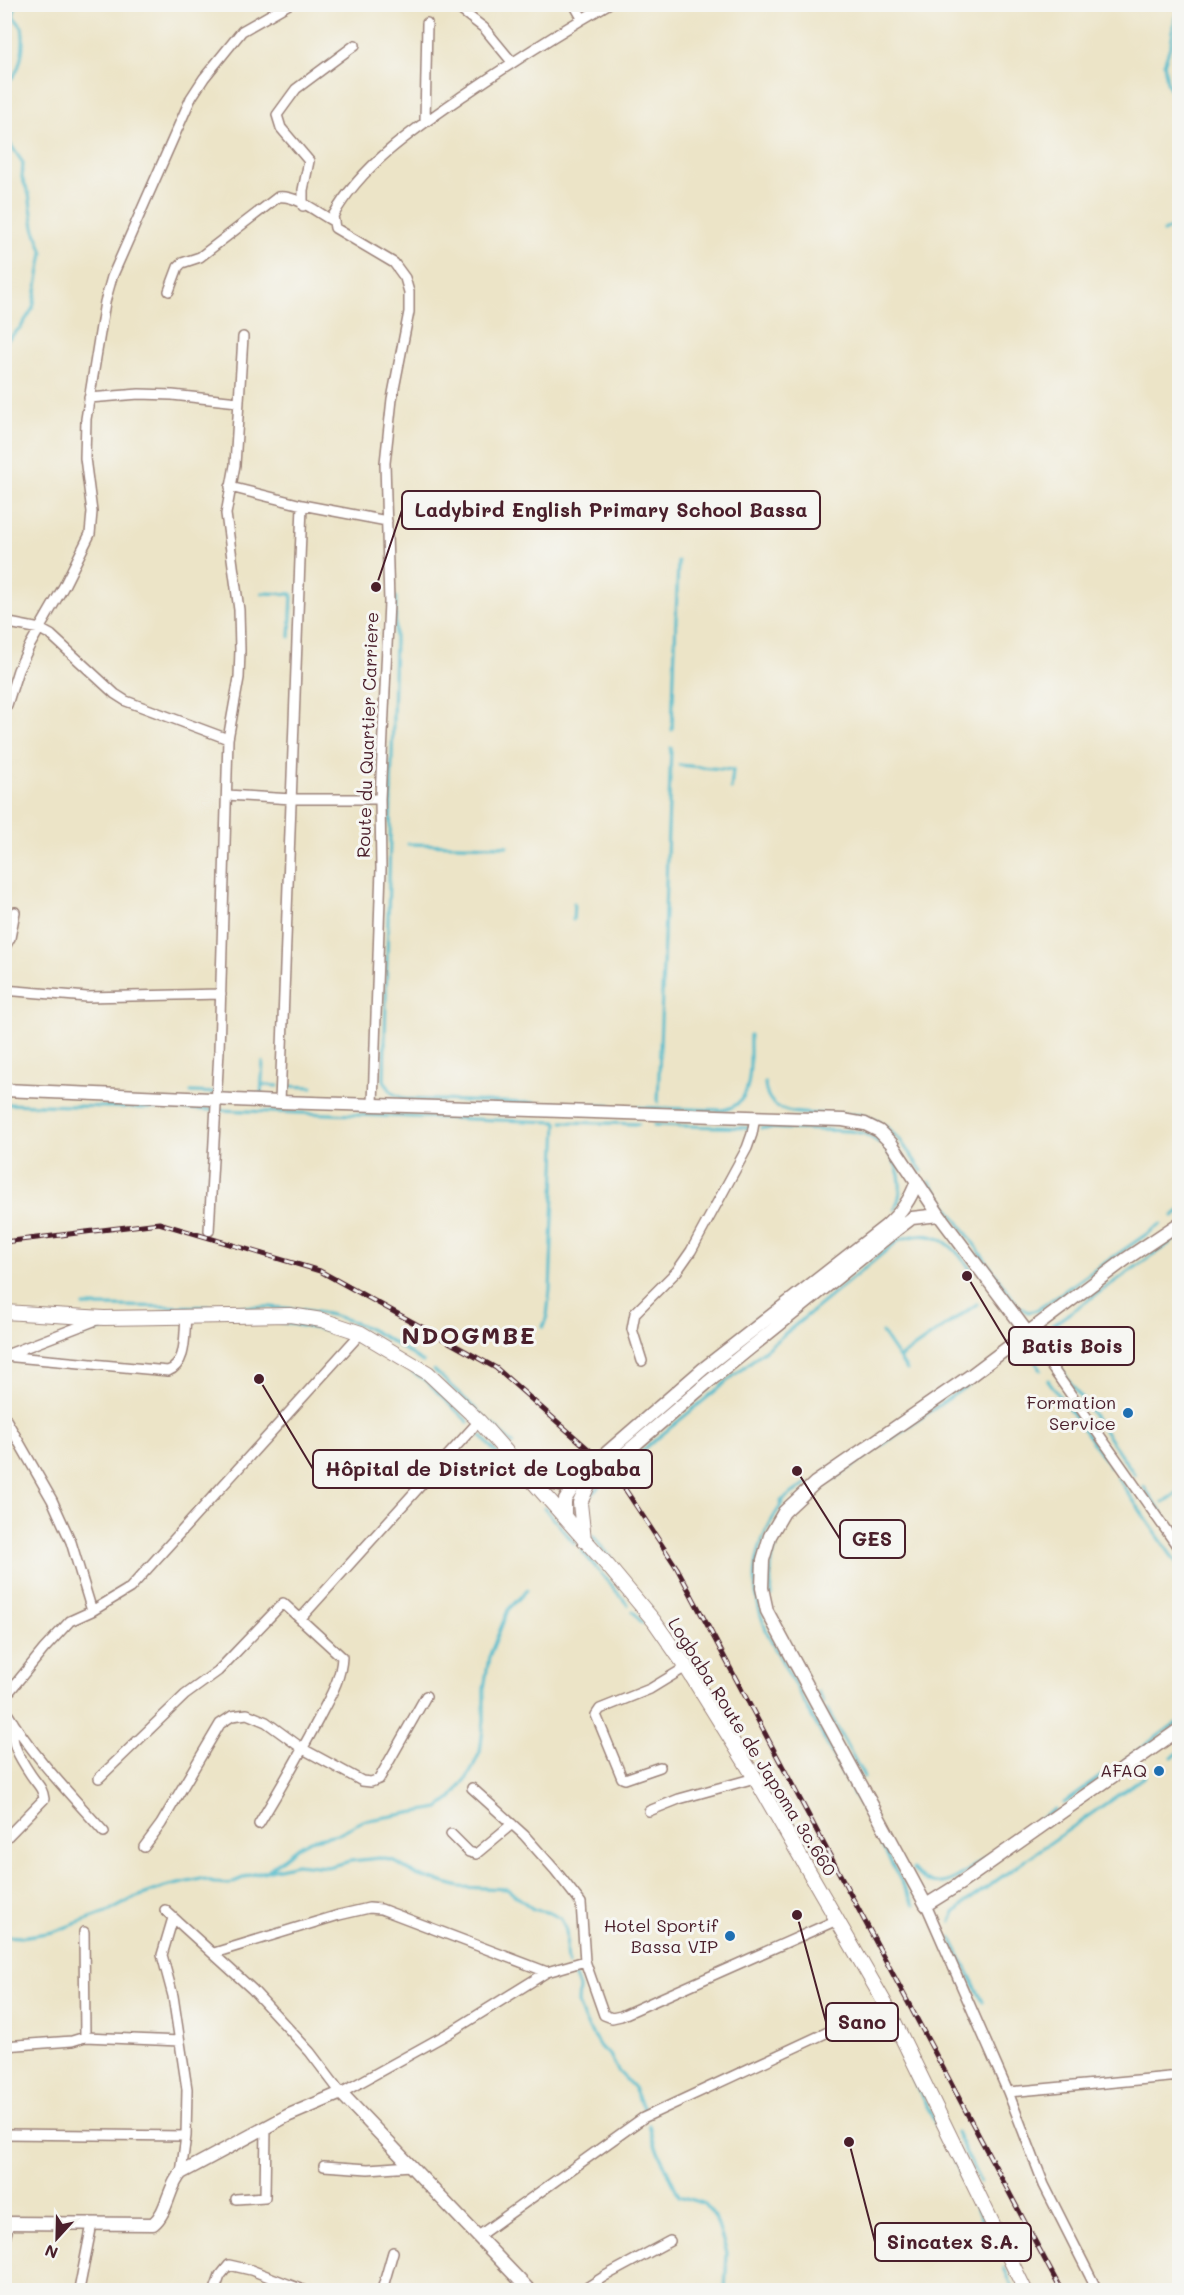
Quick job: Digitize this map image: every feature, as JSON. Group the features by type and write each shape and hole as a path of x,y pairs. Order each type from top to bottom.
{"main road":[{"name":"Logbaba Route de Japoma 3c.660","path":"4,1312 104,1318 290,1315 322,1320 361,1333 428,1373 479,1421 654,1621 686,1667 755,1778 886,2005 1025,2290"},
{"path":"516,1462 534,1472 552,1478 585,1480 580,1503 584,1540"}],"street":[{"path":"7,705 18,670 90,534 92,512 84,440 105,302 111,277 191,98 204,78 242,31 289,4"},
{"path":"453,4 484,28 512,62"},
{"path":"574,4 582,18"},
{"path":"333,221 340,205 354,186 386,154 425,122 594,9 608,4"},
{"path":"425,122 427,23"},
{"path":"303,206 303,190 309,161 281,128 277,115 296,89 355,45"},
{"name":"Route du Quartier Carriere","path":"169,291 182,263 200,257 272,201 284,196 333,221 335,228 394,263 405,278 409,292 409,312 392,399 386,463 388,602 380,800 381,869 373,1104"},
{"path":"209,1231 221,994 228,738 238,678 240,650 238,610 226,514 235,465 243,337"},
{"path":"89,399 139,394 238,402"},
{"path":"230,487 302,505 387,521"},
{"path":"280,1102 302,505"},
{"path":"4,622 40,629 51,635 115,694 126,701 228,738"},
{"path":"227,795 292,799 380,800"},
{"path":"4,949 10,938 15,912"},
{"path":"4,990 87,997 221,994"},
{"path":"4,1090 215,1100 843,1120 865,1124 879,1131 891,1143 939,1215 1027,1332 1179,1550"},
{"path":"642,1361 632,1329 635,1312 676,1271 691,1251 747,1148 755,1118"},
{"path":"585,1480 703,1369 886,1226 904,1209 917,1181"},
{"path":"565,1518 564,1504 572,1487 585,1480 912,1218 939,1215"},
{"path":"1097,2290 1044,2185 1008,2092 926,1905 767,1611 762,1588 764,1560 770,1536 784,1512 801,1494 909,1416 970,1376 1126,1259 1179,1223"},
{"path":"4,1356 168,1371 176,1368 181,1361 186,1317"},
{"path":"4,1356 104,1318"},
{"path":"4,1698 70,1621 92,1611 130,1588 361,1333"},
{"path":"4,1416 52,1500 71,1542 92,1611"},
{"path":"301,1618 479,1421"},
{"path":"532,1479 572,1487"},
{"path":"99,1778 185,1695 218,1671 283,1603 342,1657 341,1670 335,1687 303,1749 259,1824"},
{"path":"660,1767 622,1778 596,1715 600,1709 650,1689 686,1667"},
{"path":"144,1847 161,1824 220,1724 232,1716 247,1714 266,1722 303,1749 362,1781 371,1782 379,1779 426,1696"},
{"path":"4,1707 55,1777 104,1832"},
{"path":"4,1840 44,1799 43,1790 16,1750 11,1736 13,1722"},
{"path":"926,1905 958,1885 1179,1729"},
{"path":"649,1811 679,1799 755,1778"},
{"path":"472,1788 512,1824 555,1870 581,1903 585,1961 601,2011 612,2018 665,1997 837,1920"},
{"path":"451,1834 469,1852 476,1854 512,1824"},
{"path":"214,1953 369,1908 381,1909 547,1972"},
{"path":"165,1910 252,1989 310,2052 341,2093 529,2290"},
{"path":"173,1918 162,1955 173,1996 187,2089 186,2136 181,2173"},
{"path":"84,1932 85,2037"},
{"path":"4,2243 7,2223 153,2224 159,2219 172,2185 181,2173 287,2116 341,2093 449,2032 547,1972 585,1961"},
{"path":"477,2237 643,2118 886,2005"},
{"path":"4,2046 72,2041 85,2037 180,2041"},
{"path":"1008,2092 1179,2076"},
{"path":"236,2199 265,2198 267,2127"},
{"path":"4,2134 186,2136"},
{"path":"324,2166 368,2169 411,2166"},
{"path":"79,2290 92,2224"},
{"path":"583,2290 670,2241"},
{"path":"382,2290 393,2252"},
{"path":"215,2290 220,2276 229,2265 237,2265 303,2290"}],"waterway":[{"path":"4,83 15,74 21,59 22,27 13,16 16,4"},
{"path":"1180,13 1175,18 1171,44 1164,64 1167,82 1180,110"},
{"path":"4,135 23,163 22,178 29,194 34,227 43,253 33,308 21,327 4,343"},
{"path":"1180,169 1177,177 1180,181"},
{"path":"1163,232 1171,228 1180,203"},
{"path":"672,730 678,561"},
{"path":"262,593 292,594 290,637"},
{"path":"396,597 384,1080 392,1093 405,1099 535,1103"},
{"path":"658,1102 671,748"},
{"path":"679,765 733,770 731,789"},
{"path":"408,844 507,846"},
{"path":"573,920 574,903"},
{"path":"627,1107 722,1110 733,1106 741,1100 749,1081 750,1035"},
{"path":"228,1093 261,1095 263,1062"},
{"path":"765,1083 767,1095 781,1108 790,1112 834,1114"},
{"path":"262,1085 278,1086"},
{"path":"284,1086 312,1087"},
{"path":"191,1092 222,1093"},
{"path":"4,1104 213,1110"},
{"path":"550,1104 560,1104"},
{"path":"564,1104 610,1106"},
{"path":"218,1110 557,1122 550,1290 547,1316 543,1327"},
{"path":"840,1114 860,1115 879,1122"},
{"path":"563,1122 639,1124"},
{"path":"654,1125 752,1128"},
{"path":"884,1125 900,1140 922,1171"},
{"path":"761,1128 851,1131 865,1134 880,1143"},
{"path":"885,1147 894,1162 899,1177 900,1193 895,1209"},
{"path":"930,1182 1018,1306 1028,1312 1037,1310 1161,1224"},
{"path":"1173,1216 1180,1211"},
{"path":"614,1474 899,1240 924,1235 943,1241 959,1254 973,1273"},
{"path":"1135,1475 1045,1346 1044,1337 1051,1326 1180,1236"},
{"path":"899,1358 977,1304"},
{"path":"84,1306 270,1307 315,1312 367,1328 423,1362"},
{"path":"280,1322 341,1333 371,1347"},
{"path":"47,1346 126,1324"},
{"path":"882,1333 907,1370"},
{"path":"815,1492 1015,1352 1028,1354 1041,1370"},
{"path":"1173,1369 1180,1364"},
{"path":"434,1370 513,1444"},
{"path":"413,1372 425,1380 468,1422"},
{"path":"1048,1380 1110,1467"},
{"path":"481,1436 498,1455"},
{"path":"504,1461 512,1471"},
{"path":"513,1472 527,1488"},
{"path":"1117,1477 1180,1568"},
{"path":"807,1483 781,1501 782,1504 763,1537 756,1571 755,1588 758,1605 771,1641 914,1905"},
{"path":"590,1496 601,1484"},
{"path":"1144,1487 1165,1518"},
{"path":"1163,1503 1180,1491"},
{"path":"544,1507 554,1520"},
{"path":"772,1595 771,1571 775,1548 797,1508"},
{"path":"555,1520 575,1544"},
{"path":"1174,1530 1180,1538"},
{"path":"593,1536 613,1561"},
{"path":"581,1550 628,1605"},
{"path":"268,1870 310,1840 337,1834 363,1821 439,1808 451,1799 469,1775 480,1752 484,1721 484,1689 489,1657 508,1610 527,1590"},
{"path":"633,1611 642,1623"},
{"path":"818,1692 824,1703"},
{"path":"827,1709 864,1777"},
{"path":"1125,1760 1176,1723"},
{"path":"1172,1757 1180,1752"},
{"path":"1064,1803 1115,1766"},
{"path":"951,1921 955,1913 966,1902 1145,1776"},
{"path":"997,1849 1055,1809"},
{"path":"913,1869 922,1878 932,1883 941,1883 960,1876 988,1856"},
{"path":"4,1936 21,1937 53,1932 110,1911 134,1898 165,1887 201,1879 229,1884 250,1875 296,1864 327,1867 351,1861 380,1858 394,1861 416,1875 460,1887 507,1889 533,1909 560,1918 567,1936 568,1964"},
{"path":"951,1938 983,2002"},
{"path":"572,1971 579,1987 578,2003 584,2020 600,2047 610,2055 618,2071 634,2088 647,2116"},
{"path":"866,2027 881,2024 892,2038"},
{"path":"901,2055 957,2166 999,2258"},
{"path":"649,2125 653,2140 679,2196 705,2204 715,2217 727,2253 725,2290"},
{"path":"956,2132 980,2182"},
{"path":"1004,2268 1014,2290"}],"railway":[{"path":"4,1242 159,1223 320,1271 496,1368 594,1454 625,1489 677,1568 1061,2290"}],"place":[{"name":"Ladybird English Primary School Bassa","path":"376,587"},
{"name":"Batis Bois","path":"967,1276"},
{"name":"Hôpital de District de Logbaba","path":"259,1379"},
{"name":"Formation Service","path":"1128,1413"},
{"name":"GES","path":"797,1471"},
{"name":"AFAQ","path":"1159,1771"},
{"name":"Sano","path":"797,1915"},
{"name":"Hotel Sportif Bassa VIP","path":"730,1936"},
{"name":"Sincatex S.A.","path":"849,2142"}],"district":[{"name":"NDOGMBE","path":"469,1336"}]}
